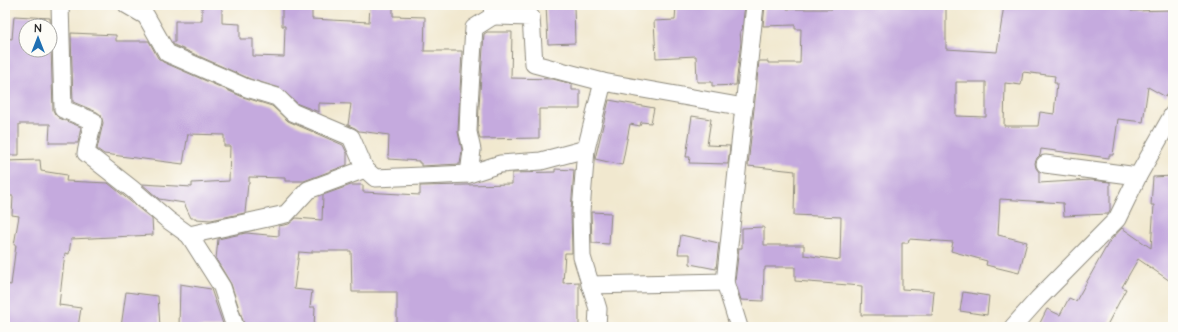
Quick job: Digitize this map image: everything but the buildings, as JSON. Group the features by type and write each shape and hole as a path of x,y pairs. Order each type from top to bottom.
{"street":[{"path":"60,5 63,109 93,121 86,152 168,220 189,235 222,287 234,327"},
{"path":"127,5 146,16 166,53 247,88 277,97 292,112 351,137 365,169 375,178 469,174 500,164 541,161 586,149"},
{"path":"740,327 725,282 755,5"},
{"path":"469,174 472,150 468,132 474,28 493,10 531,17 534,64 603,82 744,107"},
{"path":"597,327 598,309 582,257 581,211 586,149 603,82"},
{"path":"1013,327 1038,299 1117,219 1138,176 1173,114"},
{"path":"1045,164 1138,176"},
{"path":"189,235 286,214 308,190 365,169"},
{"path":"590,285 725,282"}]}
